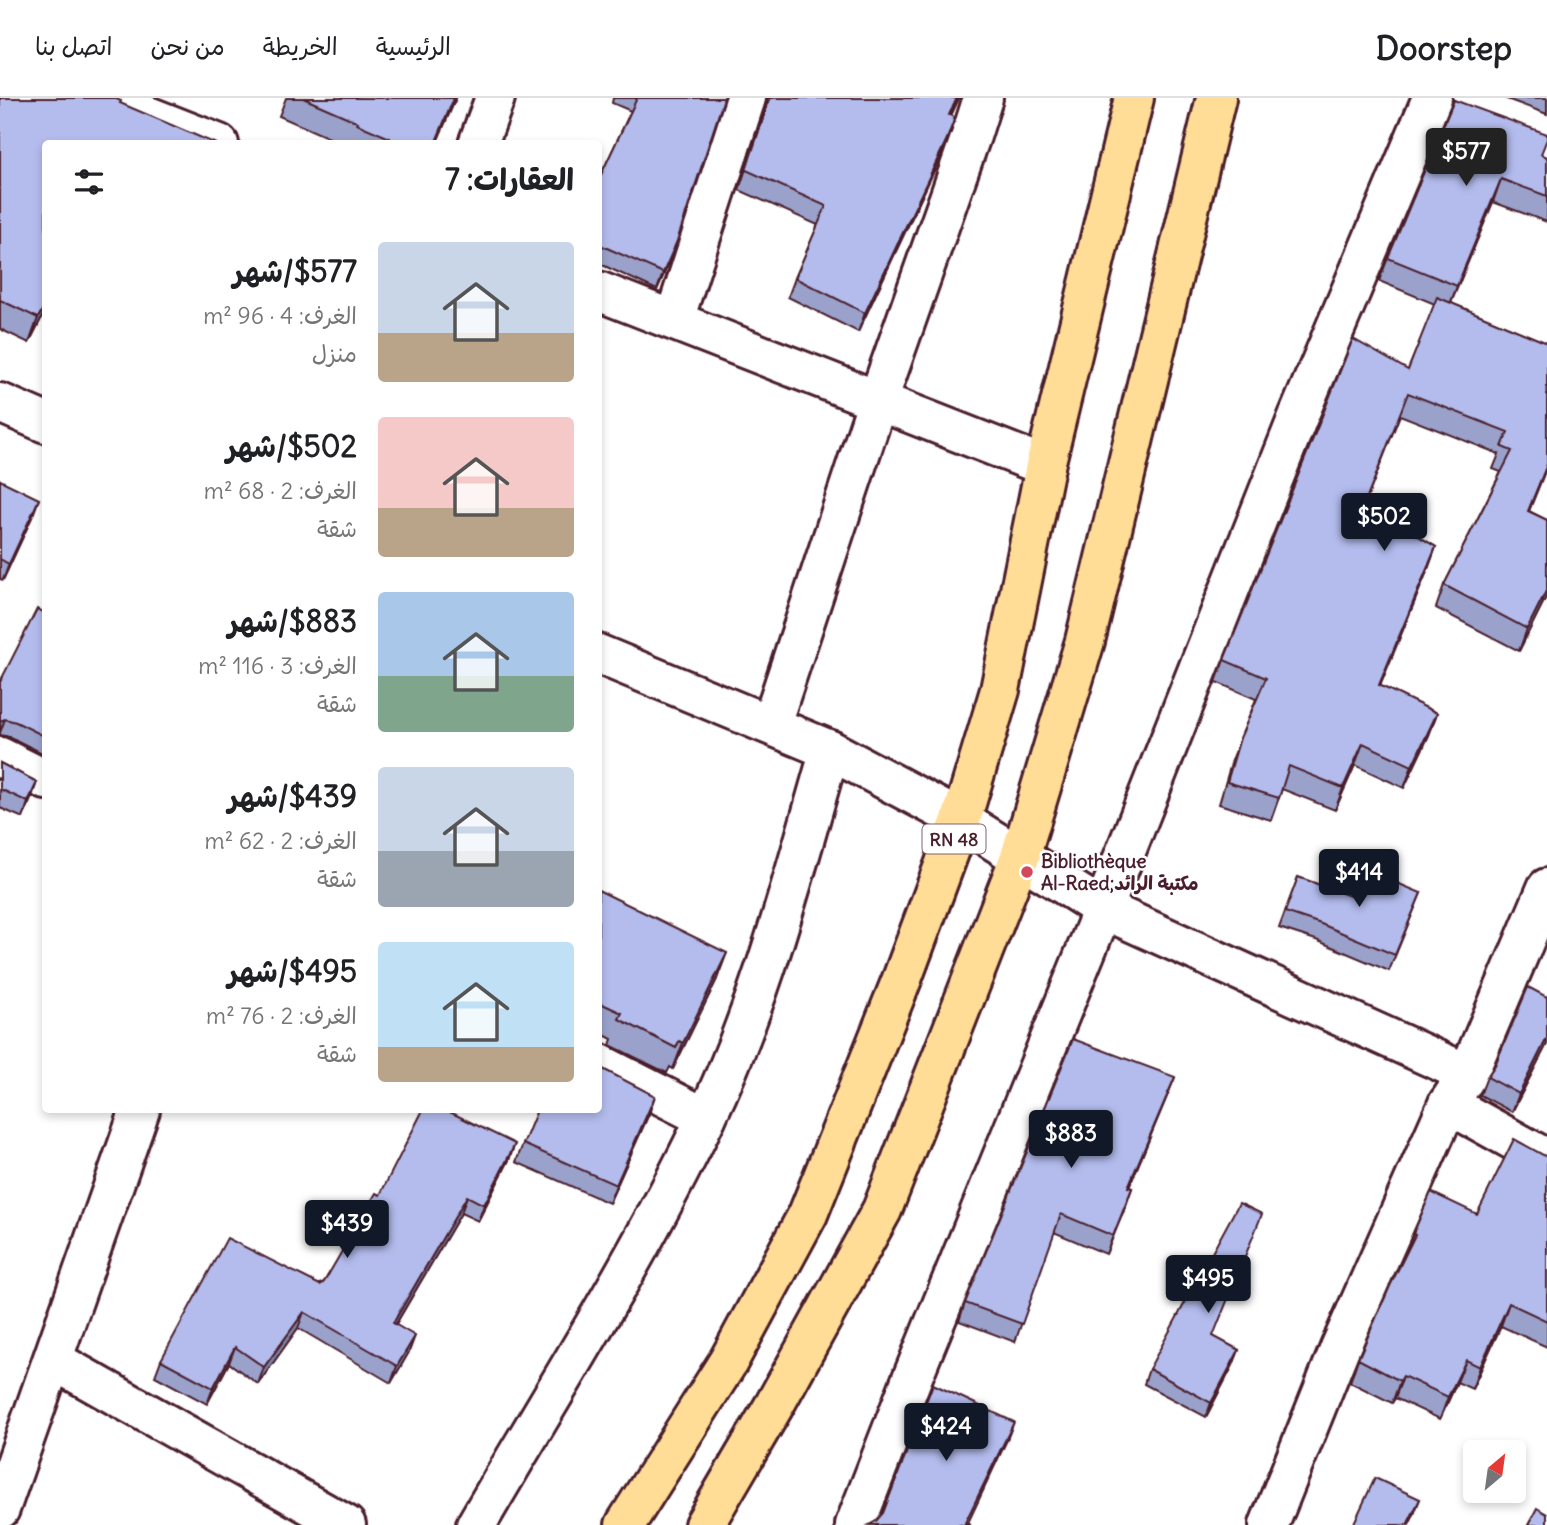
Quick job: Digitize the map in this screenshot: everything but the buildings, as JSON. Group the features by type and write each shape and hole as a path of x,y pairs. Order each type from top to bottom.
{"highway":[{"name":"RN 48","path":"625,1525 728,1362 808,1214 902,979 961,820 1000,690 1045,466 1134,98"},
{"path":"704,1525 775,1404 882,1210 1020,857 1085,641 1216,98"}],"street":[{"path":"102,98 209,140"},
{"path":"479,140 495,98"},
{"path":"674,320 746,98"},
{"path":"771,724 878,400 983,98"},
{"path":"855,1525 1298,417 1446,101"},
{"path":"602,293 1045,466"},
{"path":"0,403 42,421"},
{"path":"602,656 830,750 961,820 1103,909 1458,1089 1547,1159"},
{"path":"476,1525 648,1232 706,1118 744,1026 779,929 830,750"},
{"path":"0,757 42,778"},
{"path":"1269,1525 1340,1348 1547,888"},
{"path":"602,1065 706,1118"},
{"path":"0,1509 139,1113"},
{"path":"52,1360 346,1525"}],"place":[{"name":"Bibliothèque Al-Raed;مكتبة الرائد","path":"1027,872"}]}
